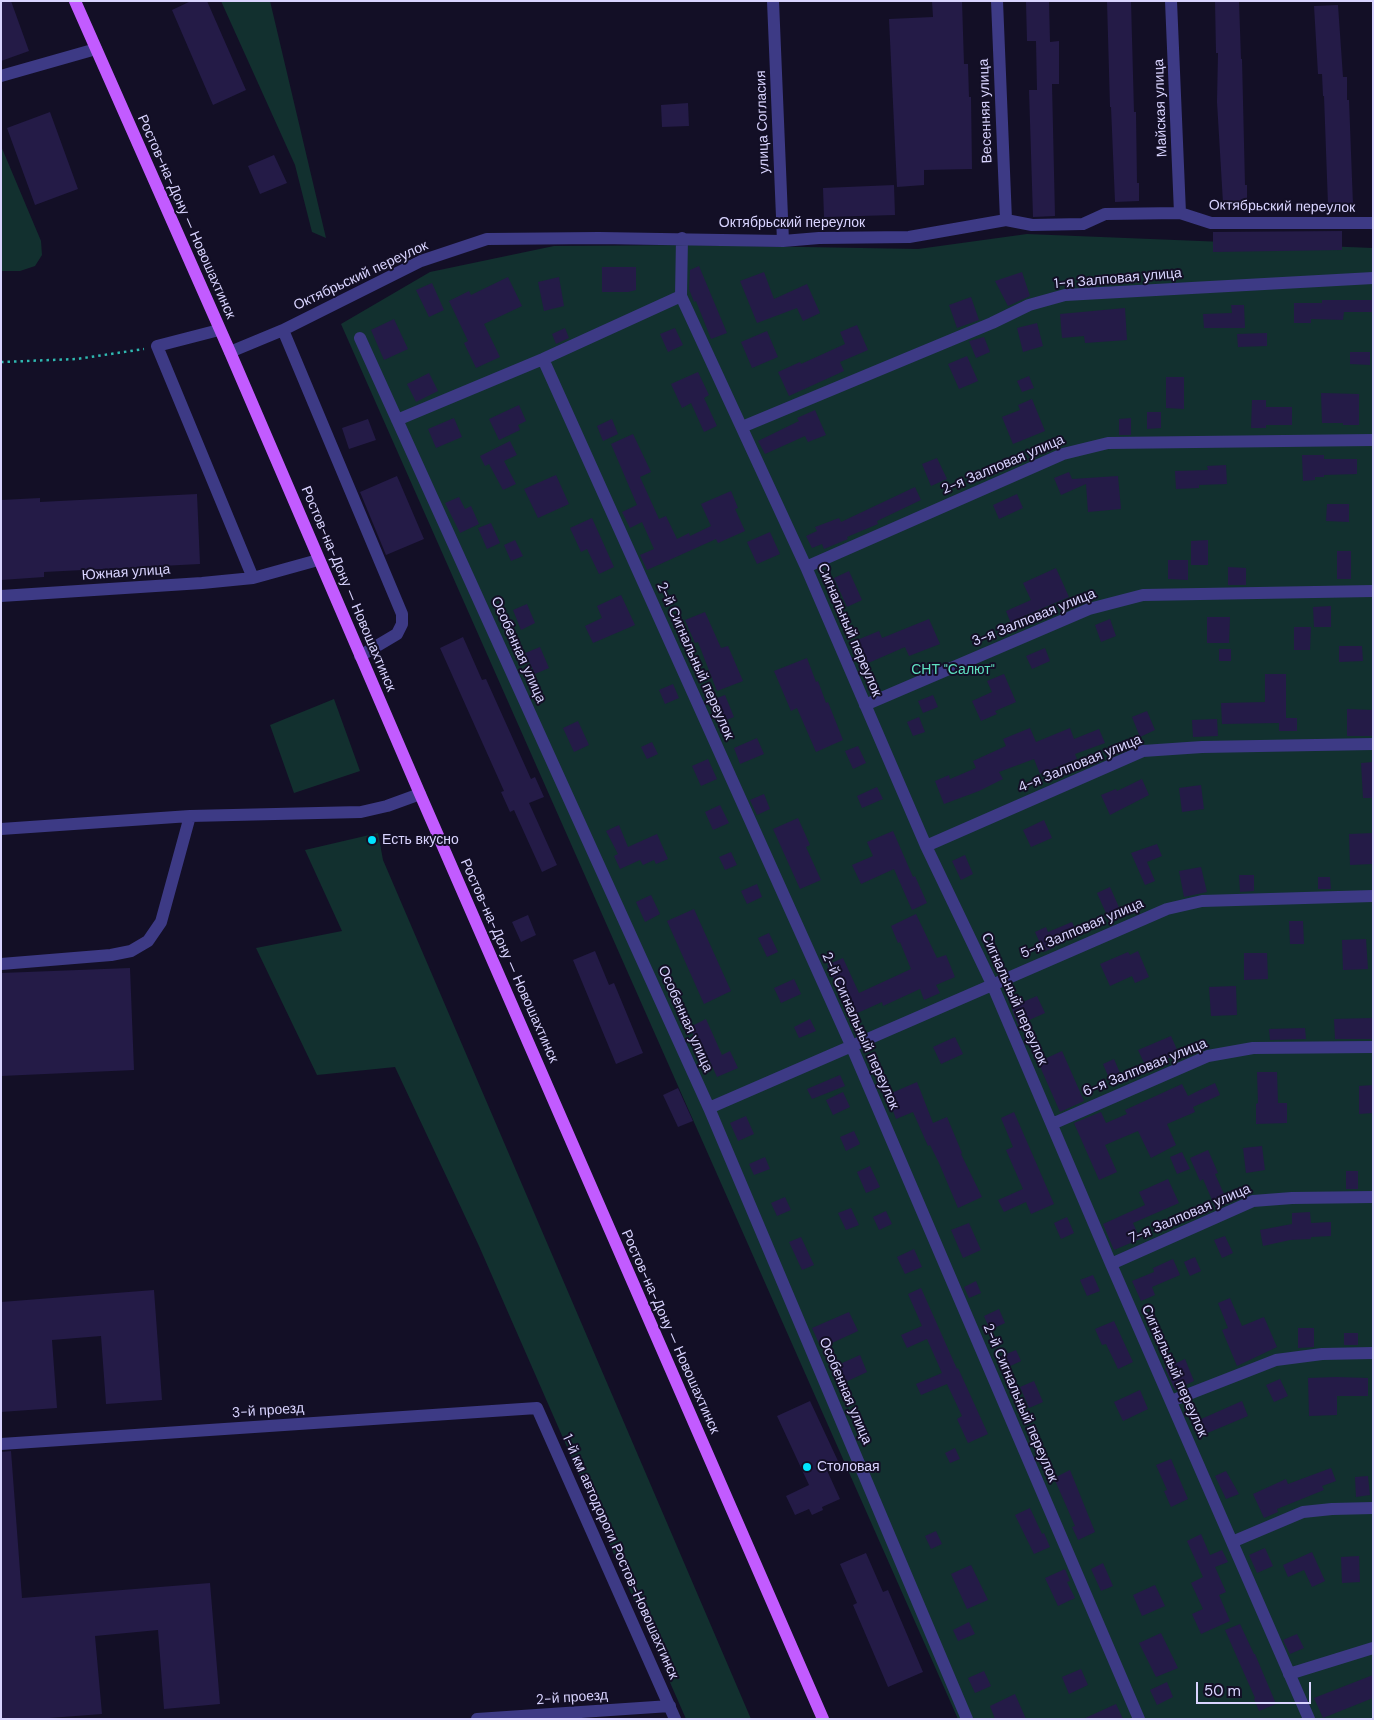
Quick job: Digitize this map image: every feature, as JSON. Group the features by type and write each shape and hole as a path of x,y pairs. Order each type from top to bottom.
{"main road":[{"name":"Ростов-на-Дону — Новошахтинск","path":"75,1 230,352 318,560 823,1719"}],"street":[{"name":"улица Согласия","path":"774,1 782,241"},
{"name":"Весенняя улица","path":"996,1 1006,220"},
{"name":"Майская улица","path":"1172,1 1180,213"},
{"path":"1,76 96,49"},
{"name":"Октябрьский переулок","path":"230,352 283,330 421,261 488,240 682,238 782,241 819,238 909,237 1006,220 1032,225 1083,224 1105,214 1180,213 1211,222 1373,224"},
{"path":"397,420 544,359 681,296 682,238"},
{"name":"1-я Залповая улица","path":"742,427 992,323 1029,305 1065,295 1373,278"},
{"name":"Сигнальный переулок","path":"681,296 806,567 926,846 992,984 1111,1264 1309,1719"},
{"path":"219,330 158,346 253,578"},
{"path":"283,330 402,614 402,624 397,634 360,656"},
{"name":"Особенная улица","path":"360,338 708,1108 967,1719"},
{"name":"2-й Сигнальный переулок","path":"544,359 851,1045 1139,1719"},
{"name":"2-я Залповая улица","path":"806,567 1063,454 1108,443 1373,440"},
{"name":"Южная улица","path":"1,596 253,578 318,560"},
{"name":"3-я Залповая улица","path":"865,705 1089,609 1143,595 1373,591"},
{"name":"4-я Залповая улица","path":"926,846 1144,751 1202,747 1373,744"},
{"path":"1,829 190,816 362,812 387,806 420,794"},
{"path":"1,964 111,955 131,951 148,941 161,922 190,816"},
{"name":"5-я Залповая улица","path":"708,1108 1167,909 1202,901 1373,896"},
{"name":"6-я Залповая улица","path":"1052,1124 1208,1056 1252,1048 1373,1047"},
{"name":"7-я Залповая улица","path":"1111,1264 1253,1201 1292,1198 1373,1197"},
{"path":"1171,1401 1276,1360 1322,1354 1373,1353"},
{"name":"3-й проезд","path":"1,1444 537,1408"},
{"name":"1-й км автодороги Ростов-Новошахтинск","path":"537,1408 675,1719"},
{"path":"1232,1542 1303,1512 1373,1508"},
{"path":"1289,1674 1373,1648"},
{"name":"2-й проезд","path":"477,1719 670,1706"}],"path":[{"path":"1,362 77,359 158,346"}],"green space":[{"path":"221,1 270,1 326,238 312,232 295,165"},
{"path":"1,146 41,241 42,255 35,266 20,271 1,271"},
{"name":"СНТ \"Салют\"","path":"1027,234 1373,248 1373,1719 958,1719 341,324 430,272 554,246 690,245 918,249"},
{"path":"334,699 360,771 294,793 270,725"},
{"path":"378,833 383,860 751,1719 686,1719 479,1246 395,1067 317,1075 256,948 342,931 305,850"}],"building":[{"path":"1,1 11,1 29,51 1,61"},
{"path":"191,1 207,1 246,90 213,105 172,10"},
{"path":"932,1 962,1 964,64 968,64 969,97 971,97 972,169 924,170 924,185 897,187 889,19 933,17"},
{"path":"1049,1 1050,42 1059,41 1059,84 1052,84 1055,216 1033,217 1029,90 1037,90 1036,41 1027,41 1026,2"},
{"path":"1107,1 1131,1 1139,201 1115,202"},
{"path":"1215,1 1239,1 1247,203 1223,203 1217,102 1218,53 1216,53"},
{"path":"1338,5 1343,77 1347,77 1347,100 1349,100 1353,205 1328,205 1324,96 1322,74 1318,74 1314,6"},
{"path":"688,103 689,126 662,127 661,105"},
{"path":"50,112 78,189 35,205 7,128"},
{"path":"274,155 287,183 260,194 248,166"},
{"path":"894,185 895,215 824,217 823,188"},
{"path":"1342,231 1342,250 1213,252 1213,232"},
{"path":"699,266 727,333 711,339 696,301 694,302 689,289 690,270"},
{"path":"602,267 636,267 636,290 628,292 602,292"},
{"path":"764,272 774,299 807,284 820,313 803,321 797,308 757,323 740,281"},
{"path":"1022,272 1030,296 1008,306 995,281"},
{"path":"508,277 522,306 484,324 500,357 476,368 464,343 468,341 449,301 469,291 471,295"},
{"path":"559,277 564,306 544,311 538,282"},
{"path":"432,283 444,310 429,317 416,290"},
{"path":"971,297 979,320 957,328 949,305"},
{"path":"1322,300 1373,300 1373,312 1344,312 1343,320 1311,319 1311,323 1294,323 1294,303 1322,303"},
{"path":"1231,305 1244,305 1245,328 1204,328 1203,314 1232,313"},
{"path":"1125,308 1127,340 1085,343 1084,336 1062,338 1060,314"},
{"path":"394,319 408,349 384,360 371,330"},
{"path":"1037,323 1043,346 1023,352 1017,328"},
{"path":"857,325 868,350 840,362 844,371 789,396 778,372 845,344 840,332"},
{"path":"565,328 569,338 556,344 552,334"},
{"path":"675,328 683,345 668,352 660,334"},
{"path":"767,331 778,357 752,368 741,342"},
{"path":"1267,333 1267,346 1238,347 1237,334"},
{"path":"984,337 990,352 976,358 969,341"},
{"path":"1350,352 1370,352 1370,365 1350,364"},
{"path":"967,356 978,381 959,389 948,364"},
{"path":"698,372 709,395 704,398 717,426 704,432 691,403 682,408 671,384"},
{"path":"429,373 438,391 416,402 407,384"},
{"path":"1029,376 1034,388 1022,392 1017,381"},
{"path":"1166,377 1184,377 1184,409 1166,408"},
{"path":"1321,393 1359,394 1359,425 1322,423"},
{"path":"1032,399 1045,431 1013,444 1002,417 1020,410 1018,405"},
{"path":"1252,400 1266,400 1266,407 1292,407 1292,425 1266,425 1266,428 1251,428"},
{"path":"519,405 526,421 518,425 520,430 499,440 489,419"},
{"path":"815,410 826,435 808,442 805,436 765,454 758,441 799,421 797,418"},
{"path":"1147,412 1161,412 1161,428 1147,429"},
{"path":"454,418 462,437 436,448 428,429"},
{"path":"1131,418 1131,435 1119,435 1119,419"},
{"path":"368,419 376,440 349,449 342,428"},
{"path":"612,419 618,434 603,441 597,426"},
{"path":"633,434 651,472 640,477 659,519 666,516 677,539 689,533 690,536 711,526 701,504 731,491 738,508 735,509 745,531 718,543 716,539 647,570 640,555 654,549 642,522 630,528 622,512 637,505 611,444"},
{"path":"510,441 517,455 504,461 516,484 503,490 489,464 485,466 480,456"},
{"path":"1302,455 1324,455 1324,459 1357,459 1357,474 1324,475 1324,477 1315,477 1315,480 1303,481"},
{"path":"937,458 947,479 931,486 922,464"},
{"path":"1226,465 1227,484 1199,485 1199,488 1176,489 1175,471 1208,470 1207,466"},
{"path":"1069,472 1072,479 1118,476 1121,509 1088,512 1086,484 1061,495 1054,478"},
{"path":"556,475 569,504 538,518 524,489"},
{"path":"397,476 424,539 386,555 360,492"},
{"path":"915,487 921,500 877,521 878,524 847,537 848,539 824,549 822,544 812,548 806,536 817,531 815,527 839,518 841,522"},
{"path":"197,494 200,564 44,572 44,577 1,580 1,500 40,498 40,502"},
{"path":"1017,494 1023,508 999,519 993,505"},
{"path":"459,497 465,509 471,506 479,524 460,533 445,503"},
{"path":"1327,504 1349,504 1349,522 1326,521"},
{"path":"592,518 614,567 599,574 587,549 581,552 570,528"},
{"path":"491,523 500,543 487,549 478,528"},
{"path":"770,532 780,554 757,564 747,542"},
{"path":"515,540 523,556 511,561 504,545"},
{"path":"1208,540 1208,565 1191,565 1191,541"},
{"path":"1337,551 1351,551 1351,579 1337,579"},
{"path":"1168,560 1188,560 1188,580 1168,579"},
{"path":"1228,567 1246,568 1246,585 1228,585"},
{"path":"1056,568 1069,597 1024,616 1026,619 1012,626 1006,611 1031,600 1023,583"},
{"path":"849,571 862,600 847,607 834,578"},
{"path":"621,595 635,625 593,643 585,626 602,618 597,606"},
{"path":"527,604 535,623 521,630 513,610"},
{"path":"1331,606 1331,627 1314,627 1313,607"},
{"path":"705,612 721,648 728,646 743,681 717,691 698,642 695,643 685,620"},
{"path":"1207,617 1230,617 1229,643 1207,643"},
{"path":"929,619 940,644 909,656 905,647 866,664 857,640 879,631 882,638"},
{"path":"1110,619 1116,636 1101,642 1095,625"},
{"path":"1294,627 1311,627 1310,650 1294,650"},
{"path":"463,637 482,680 486,679 531,779 535,777 544,797 529,803 557,865 542,872 514,810 510,812 501,792 504,791 440,648"},
{"path":"1339,646 1362,646 1363,661 1339,662"},
{"path":"540,647 549,668 535,674 525,653"},
{"path":"1045,648 1050,661 1032,669 1026,656"},
{"path":"1219,649 1231,649 1231,661 1219,661"},
{"path":"807,658 826,703 828,702 843,740 816,752 797,708 791,711 774,671"},
{"path":"1004,674 1016,702 995,711 997,714 981,721 972,701 992,692 987,681"},
{"path":"1265,674 1286,674 1286,718 1297,718 1297,731 1279,731 1279,723 1222,724 1221,703 1265,702"},
{"path":"673,684 679,698 665,704 659,690"},
{"path":"725,695 734,717 719,723 710,701"},
{"path":"933,695 938,707 923,713 918,701"},
{"path":"1347,709 1373,710 1373,736 1347,736"},
{"path":"1147,711 1155,730 1140,737 1132,717"},
{"path":"919,717 925,732 913,736 907,722"},
{"path":"1217,719 1218,736 1193,737 1192,720"},
{"path":"578,721 589,745 574,752 563,728"},
{"path":"1030,728 1036,742 1070,728 1074,739 1099,729 1105,743 1075,754 1077,759 1040,774 1034,759 999,772 1003,779 979,791 944,804 935,781 949,775 950,779 976,768 973,761 1006,746 1003,739"},
{"path":"757,738 764,754 740,764 734,748"},
{"path":"652,742 658,754 647,759 641,747"},
{"path":"858,746 866,763 853,769 845,751"},
{"path":"708,759 717,779 701,786 692,766"},
{"path":"1373,762 1373,798 1363,798 1361,763"},
{"path":"1142,779 1149,795 1110,815 1101,795 1116,789 1117,791"},
{"path":"1201,785 1204,809 1182,812 1179,788"},
{"path":"877,787 883,799 862,808 857,796"},
{"path":"764,794 770,809 757,815 750,800"},
{"path":"720,805 729,823 713,830 705,812"},
{"path":"798,818 810,845 806,847 821,880 800,889 773,829"},
{"path":"1044,820 1052,838 1031,847 1023,830"},
{"path":"619,825 628,847 657,834 668,859 656,864 654,860 643,865 640,860 620,869 614,856 618,854 606,831"},
{"path":"893,831 913,877 915,876 927,903 912,910 894,869 861,884 852,865 873,856 867,842"},
{"path":"1373,833 1373,864 1350,865 1349,834"},
{"path":"1157,844 1162,856 1147,862 1155,881 1145,885 1131,853"},
{"path":"731,852 737,865 725,870 719,857"},
{"path":"965,855 973,874 961,880 952,861"},
{"path":"1201,867 1207,892 1184,897 1179,871"},
{"path":"1239,875 1254,875 1254,891 1240,892"},
{"path":"1318,877 1330,877 1331,889 1318,889"},
{"path":"757,884 762,897 747,904 741,891"},
{"path":"1110,887 1122,914 1109,920 1097,893"},
{"path":"651,895 660,914 645,922 636,902"},
{"path":"694,909 731,991 704,1004 667,921"},
{"path":"916,914 937,958 946,955 955,977 936,985 940,993 924,1000 920,989 883,1006 882,1002 851,1016 827,965 843,958 859,993 911,969 891,926"},
{"path":"528,915 536,935 521,942 512,922"},
{"path":"1289,921 1303,921 1304,944 1290,944"},
{"path":"1072,922 1078,935 1054,945 1055,947 1044,952 1035,932 1046,927 1048,932"},
{"path":"769,933 778,952 767,957 758,938"},
{"path":"1366,939 1368,969 1343,970 1342,940"},
{"path":"595,951 609,985 614,983 643,1053 616,1064 573,960"},
{"path":"1138,951 1149,977 1135,983 1132,976 1110,986 1100,964 1128,952 1130,955"},
{"path":"1244,953 1267,953 1268,979 1244,980"},
{"path":"130,968 134,1070 1,1076 1,973"},
{"path":"794,979 801,994 781,1003 774,988"},
{"path":"1236,986 1237,1015 1211,1016 1209,987"},
{"path":"1037,996 1045,1013 1018,1025 1011,1007"},
{"path":"1372,1018 1372,1039 1335,1039 1334,1019"},
{"path":"706,1019 722,1055 730,1051 738,1068 717,1077 702,1044 698,1046 690,1027"},
{"path":"810,1019 816,1031 799,1038 794,1027"},
{"path":"1305,1028 1306,1039 1270,1040 1269,1029"},
{"path":"1171,1036 1179,1054 1146,1067 1138,1050"},
{"path":"955,1037 963,1054 941,1064 933,1047"},
{"path":"1062,1051 1084,1101 1060,1112 1038,1062"},
{"path":"1114,1059 1120,1073 1109,1078 1103,1064"},
{"path":"1257,1072 1277,1072 1278,1103 1287,1103 1287,1123 1256,1124 1256,1104 1258,1103"},
{"path":"840,1075 845,1086 812,1099 807,1089"},
{"path":"917,1082 933,1123 947,1117 961,1154 982,1197 958,1208 939,1163 930,1145 928,1146 913,1112 896,1119 887,1095"},
{"path":"1215,1083 1220,1095 1193,1107 1195,1112 1167,1124 1176,1145 1151,1158 1138,1131 1105,1145 1117,1172 1099,1180 1074,1123 1101,1112 1106,1123 1127,1114 1125,1110 1182,1084 1188,1096"},
{"path":"1373,1085 1373,1113 1359,1114 1359,1086"},
{"path":"678,1088 693,1121 678,1127 663,1095"},
{"path":"843,1092 850,1107 833,1115 826,1100"},
{"path":"1014,1112 1054,1204 1031,1214 1026,1202 1004,1212 998,1200 1023,1189 1006,1150 1013,1147 1001,1118"},
{"path":"746,1116 754,1134 738,1141 730,1123"},
{"path":"854,1131 860,1144 846,1151 840,1137"},
{"path":"1262,1146 1265,1170 1246,1173 1243,1148"},
{"path":"1208,1150 1218,1173 1215,1174 1228,1203 1216,1209 1203,1179 1200,1181 1190,1158"},
{"path":"1182,1152 1190,1169 1177,1174 1170,1157"},
{"path":"765,1157 770,1169 754,1175 749,1164"},
{"path":"870,1166 880,1187 866,1193 857,1172"},
{"path":"1346,1171 1358,1171 1358,1189 1346,1189"},
{"path":"1168,1179 1179,1203 1133,1223 1140,1239 1114,1250 1103,1224 1145,1205 1139,1192"},
{"path":"785,1197 791,1210 777,1216 771,1203"},
{"path":"851,1208 859,1225 846,1230 838,1213"},
{"path":"886,1211 892,1224 879,1230 873,1217"},
{"path":"1310,1212 1311,1223 1331,1222 1331,1236 1290,1240 1263,1246 1260,1230 1292,1224 1292,1213"},
{"path":"1067,1217 1074,1233 1061,1239 1054,1223"},
{"path":"969,1223 981,1250 963,1258 951,1230"},
{"path":"1225,1236 1233,1253 1222,1258 1214,1240"},
{"path":"801,1237 814,1265 802,1270 789,1242"},
{"path":"914,1249 922,1267 905,1274 897,1257"},
{"path":"1195,1257 1201,1271 1190,1276 1184,1262"},
{"path":"1173,1259 1180,1275 1152,1287 1155,1295 1141,1301 1132,1281 1154,1272 1153,1268"},
{"path":"1093,1275 1100,1291 1087,1296 1080,1280"},
{"path":"976,1281 981,1293 969,1298 964,1287"},
{"path":"921,1288 988,1434 968,1443 957,1419 962,1416 947,1384 921,1395 916,1384 942,1373 927,1339 907,1348 901,1335 922,1326 908,1294"},
{"path":"154,1290 162,1400 106,1404 101,1336 52,1340 57,1408 1,1412 1,1302"},
{"path":"1230,1298 1242,1326 1264,1317 1277,1347 1237,1366 1222,1330 1228,1328 1218,1303"},
{"path":"999,1309 1005,1323 990,1330 984,1316"},
{"path":"849,1312 858,1331 821,1348 812,1328"},
{"path":"1114,1321 1133,1362 1118,1369 1106,1344 1102,1345 1095,1329"},
{"path":"1298,1328 1314,1328 1314,1347 1298,1348"},
{"path":"1344,1333 1358,1333 1358,1345 1344,1345"},
{"path":"1016,1350 1021,1361 1004,1369 999,1357"},
{"path":"860,1355 867,1372 839,1385 831,1368"},
{"path":"1185,1359 1194,1381 1175,1390 1165,1368"},
{"path":"1308,1378 1368,1378 1368,1396 1337,1396 1337,1415 1309,1416"},
{"path":"1280,1379 1288,1396 1274,1402 1266,1385"},
{"path":"1034,1381 1043,1402 1029,1408 1020,1387"},
{"path":"1140,1390 1148,1409 1123,1421 1114,1402"},
{"path":"810,1401 838,1461 825,1466 840,1499 822,1507 823,1510 812,1515 809,1509 795,1515 786,1496 809,1485 777,1416"},
{"path":"1242,1401 1248,1416 1198,1437 1192,1423"},
{"path":"955,1448 960,1459 950,1463 945,1453"},
{"path":"11,1451 22,1598 210,1583 220,1704 164,1709 158,1630 95,1636 102,1714 36,1719 1,1719 1,1452"},
{"path":"1171,1459 1188,1499 1171,1507 1164,1491 1167,1490 1156,1465"},
{"path":"1331,1468 1336,1481 1322,1486 1324,1490 1277,1509 1278,1512 1264,1518 1253,1494 1286,1479 1288,1484"},
{"path":"1070,1470 1095,1532 1078,1540 1072,1527 1075,1526 1054,1478"},
{"path":"1226,1471 1239,1494 1226,1499 1215,1476"},
{"path":"1368,1476 1370,1495 1356,1497 1355,1477"},
{"path":"1030,1508 1050,1547 1034,1554 1015,1515"},
{"path":"936,1531 942,1544 931,1549 925,1536"},
{"path":"1201,1534 1210,1555 1222,1550 1228,1562 1215,1567 1226,1592 1219,1595 1230,1621 1201,1634 1192,1614 1203,1609 1191,1583 1203,1577 1187,1541"},
{"path":"1265,1548 1273,1566 1257,1573 1249,1555"},
{"path":"1312,1552 1325,1581 1312,1587 1304,1570 1288,1577 1283,1565"},
{"path":"866,1553 883,1592 888,1590 923,1672 888,1687 853,1605 857,1603 840,1564"},
{"path":"1359,1556 1360,1582 1342,1583 1341,1557"},
{"path":"1103,1563 1113,1586 1101,1591 1091,1569"},
{"path":"971,1565 988,1600 967,1609 951,1574"},
{"path":"1065,1569 1070,1581 1067,1582 1075,1598 1058,1606 1045,1578"},
{"path":"1155,1585 1165,1606 1142,1616 1133,1595"},
{"path":"969,1622 975,1634 958,1641 953,1630"},
{"path":"1240,1624 1276,1704 1259,1711 1225,1630"},
{"path":"1161,1633 1178,1668 1156,1677 1139,1643"},
{"path":"1297,1634 1304,1648 1290,1654 1283,1640"},
{"path":"1081,1669 1088,1685 1069,1694 1062,1677"},
{"path":"984,1671 991,1686 975,1693 968,1678"},
{"path":"1373,1675 1373,1698 1323,1718 1314,1698"},
{"path":"1167,1682 1173,1697 1157,1705 1150,1690"},
{"path":"1015,1694 1026,1719 995,1719 990,1706"},
{"path":"1116,1704 1123,1719 1083,1719"}],"place":[{"name":"Есть вкусно","path":"372,840"},
{"name":"Столовая","path":"807,1467"}]}
